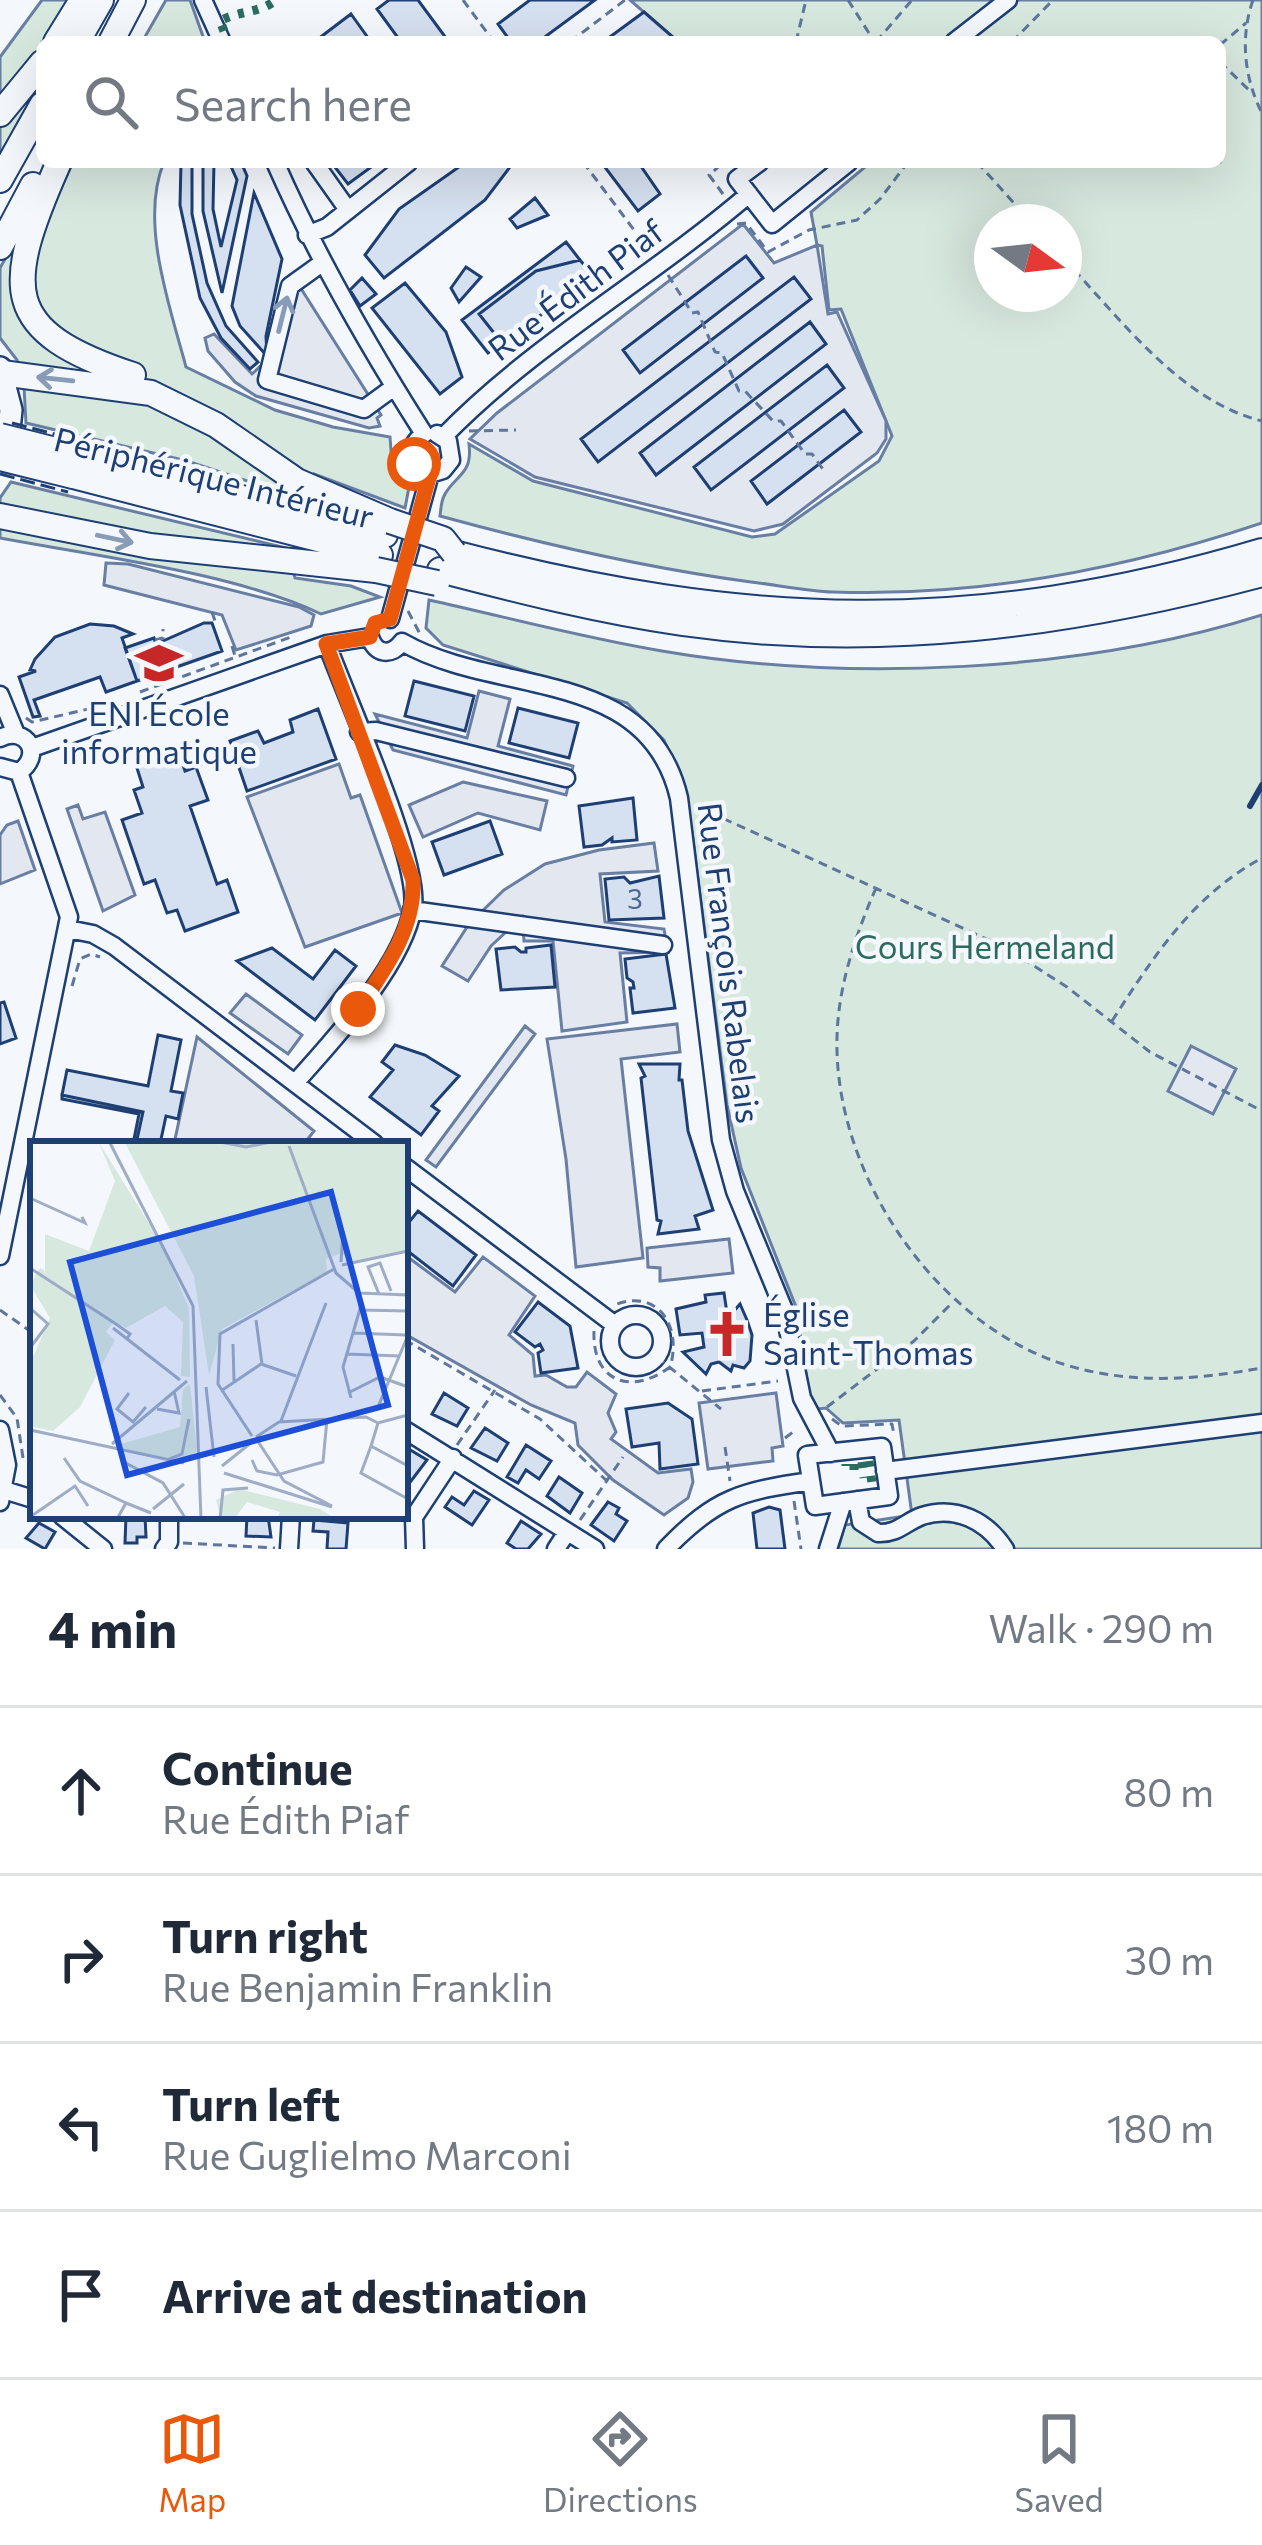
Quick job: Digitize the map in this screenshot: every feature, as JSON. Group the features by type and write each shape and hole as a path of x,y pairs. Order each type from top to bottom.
{"highway":[{"path":"60,36 82,0"},
{"path":"80,36 101,0"},
{"path":"113,36 132,3"},
{"path":"122,36 132,3"},
{"path":"0,114 36,70"},
{"path":"0,180 36,116"},
{"path":"0,247 43,168"},
{"path":"57,168 17,263 14,292 21,314 47,344 170,389 216,425"},
{"path":"1,370 151,393 216,425 383,545"},
{"path":"0,436 76,466"},
{"name":"Périphérique Intérieur","path":"0,458 76,466 383,545 444,569 538,595 713,627 887,635 1069,618 1262,574"},
{"path":"0,516 150,546 383,545 443,539 444,569 587,585 679,602 866,615 967,610 1084,595 1262,551"}],"main road":[{"path":"0,467 8,447 11,410 1,370"}],"street":[{"path":"203,0 219,36"},
{"path":"962,36 1008,0"},
{"path":"278,168 307,235 394,387 434,436 451,447 451,460 443,470 430,474 418,469 411,457 414,443 434,436"},
{"path":"318,168 348,210"},
{"path":"307,235 327,227 401,168"},
{"path":"752,168 737,179 772,224 842,168"},
{"name":"Rue Édith Piaf","path":"434,436 749,194"},
{"path":"322,263 290,286 267,380 364,409 394,387"},
{"path":"390,619 430,474"},
{"path":"390,619 401,628 402,642 384,652 374,647 370,637 375,623 390,619"},
{"path":"32,748 326,644 370,637"},
{"name":"Rue François Rabelais","path":"402,642 430,657 604,704 640,726 665,757 679,798 721,1140 735,1191 784,1310 802,1398 831,1453"},
{"path":"296,1083 375,985 412,910 409,864 326,644"},
{"path":"0,695 8,736 26,738 32,748 29,765 6,770 67,904 68,929 7,1186 0,1256"},
{"path":"359,732 376,730 566,778"},
{"path":"412,910 664,945"},
{"path":"68,929 104,940 371,1141"},
{"path":"408,1169 593,1319 615,1325"},
{"path":"629,1315 650,1318 662,1336 663,1362 637,1367 619,1361 610,1347 615,1325 629,1315"},
{"path":"885,1471 1262,1423"},
{"path":"0,1430 8,1465 2,1496"},
{"path":"408,1432 595,1549"},
{"path":"882,1447 885,1471 889,1496 814,1506 807,1455 882,1447"},
{"path":"415,1549 414,1516 451,1457"},
{"path":"666,1549 701,1515 724,1501 748,1490 811,1481"},
{"path":"850,1501 861,1522 878,1533 899,1531 914,1520 938,1513 964,1515 987,1526 1001,1543 1018,1549"},
{"path":"828,1549 850,1501"},
{"path":"66,1519 103,1549"},
{"path":"289,1549 291,1519"},
{"path":"556,1549 569,1533"}],"path":[{"path":"463,0 490,36"},
{"path":"578,36 625,0"},
{"path":"797,36 806,0"},
{"path":"848,0 872,36"},
{"path":"881,36 912,0"},
{"path":"1018,36 1053,0"},
{"path":"1251,91 1246,54 1253,0"},
{"path":"1226,40 1247,22"},
{"path":"1226,68 1251,91 1262,112"},
{"path":"587,168 653,256"},
{"path":"717,168 709,175 724,193 722,202"},
{"path":"737,224 746,224 768,252 809,230 857,220 903,168"},
{"path":"982,168 1015,204"},
{"path":"664,270 692,313 698,312 739,391 745,391 773,421 781,421 825,472"},
{"path":"1082,278 1194,388 1220,407 1262,422"},
{"path":"467,430 516,430"},
{"path":"407,603 423,638"},
{"path":"212,612 216,625"},
{"path":"155,640 163,638 163,629"},
{"path":"137,693 291,637"},
{"path":"232,646 235,658"},
{"path":"17,711 32,722 104,705"},
{"path":"701,810 1006,948 1049,974 1150,1052 1262,1111"},
{"path":"1111,1023 1190,910 1262,858"},
{"path":"875,888 840,1003 843,1088 851,1127 877,1196 913,1255 954,1301 995,1332 1027,1349 1098,1372 1166,1379 1262,1368"},
{"path":"56,985 72,988 77,965 85,955 105,961"},
{"path":"603,1297 615,1305 631,1299 650,1302 664,1312 674,1331 663,1362 656,1377 638,1382 609,1376 593,1347 593,1319 603,1297"},
{"path":"826,1408 914,1341 954,1301"},
{"path":"0,1310 30,1332"},
{"path":"408,1342 540,1419 607,1481"},
{"path":"663,1362 721,1408"},
{"path":"701,1391 778,1381"},
{"path":"451,1457 495,1390"},
{"path":"785,1438 804,1424"},
{"path":"725,1447 730,1483"},
{"path":"569,1533 623,1457"},
{"path":"793,1494 801,1549"},
{"path":"166,1546 289,1549"}],"green space":[{"path":"42,0 70,0 63,36 36,36 36,101 0,168 0,57"},
{"path":"166,0 190,0 203,36 145,36"},
{"path":"630,0 1262,0 1262,523 1157,554 1050,577 942,590 833,592 633,562 440,516 444,496 468,463 469,444 533,481 752,537 775,534 879,461 892,436 841,309 829,310 822,246 817,245 811,212 864,168 1226,168 1226,36 671,36"},
{"path":"70,168 162,168 157,185 156,237 186,367 275,410 390,437 392,464 409,487 405,508 314,474 305,500 187,461 26,423 17,360 0,338 0,268 19,234 39,236"},
{"path":"11,482 286,548 295,578 351,586 380,597 321,614 207,577 0,538 0,498"},
{"name":"Cours Hermeland","path":"429,600 662,651 734,661 886,669 1042,660 1192,634 1262,615 1262,1549 838,1549 845,1525 912,1515 899,1420 843,1423 826,1408 818,1409 809,1393 796,1307 741,1168 727,1105 692,832 677,769 664,740 627,703 443,645 426,628"}],"shaded area":[{"path":"743,224 774,263 817,245 828,314 837,312 886,421 886,439 877,453 783,524 754,531 535,477 470,439 497,413"},
{"path":"293,276 381,415 377,418 380,426 369,428 256,396 235,382 208,351 205,338 214,334 252,374 270,357"},
{"path":"106,563 128,564 299,607 314,615 311,626 236,650 222,615 104,585"},
{"path":"479,691 510,699 498,746 573,766 566,795 393,750 375,714 467,738"},
{"path":"339,764 351,798 360,795 402,913 305,947 247,797"},
{"path":"463,782 547,801 540,830 478,813 423,837 409,805"},
{"path":"78,805 83,819 105,812 135,895 103,911 67,809"},
{"path":"18,821 35,870 0,884 0,835"},
{"path":"654,843 658,871 600,874 605,922 664,929 668,952 620,953 627,1022 562,1031 553,941 524,941 522,917 491,946 468,981 442,966 469,924 504,890 545,864"},
{"path":"246,994 302,1035 288,1054 230,1013"},
{"path":"677,1024 680,1052 621,1059 643,1258 576,1267 566,1159 547,1039"},
{"path":"525,1026 535,1034 436,1167 426,1160"},
{"path":"197,1037 314,1131 306,1141 175,1141"},
{"path":"1191,1046 1236,1069 1213,1114 1168,1091"},
{"path":"729,1239 733,1273 660,1281 660,1268 648,1267 647,1248"},
{"path":"408,1257 455,1292 483,1257 535,1296 509,1335 533,1355 535,1376 546,1375 576,1387 587,1372 616,1394 608,1413 616,1432 611,1439 658,1473 691,1469 688,1498 664,1515 613,1480 578,1445 575,1423 531,1405 408,1336"},
{"path":"776,1393 783,1446 772,1448 773,1461 708,1469 699,1403"}],"building":[{"path":"389,0 418,0 445,36 397,36 377,9"},
{"path":"530,0 595,0 546,36 507,36 498,24"},
{"path":"644,12 672,36 611,36"},
{"path":"351,14 367,36 322,36"},
{"path":"181,168 192,168 192,214 207,283 226,326 258,362 250,369 221,338 200,298 180,205"},
{"path":"203,168 214,168 213,209 221,247 237,180 232,168 244,168 247,176 222,293 203,211"},
{"path":"336,168 370,168 348,184"},
{"path":"457,168 509,168 485,200 384,278 365,255 399,209"},
{"path":"606,168 642,168 660,194 638,211"},
{"path":"254,193 282,259 266,336 267,356 240,326 232,306"},
{"path":"535,198 548,215 517,228 510,219"},
{"path":"566,242 580,260 536,271 479,314 502,343 488,353 462,320"},
{"path":"746,256 763,278 640,373 623,350"},
{"path":"580,260 594,277 502,343 479,314 536,271"},
{"path":"466,267 481,277 459,302 451,288"},
{"path":"794,277 811,299 598,462 581,439"},
{"path":"362,278 376,294 360,306 350,290"},
{"path":"405,283 446,332 462,377 440,394 372,308"},
{"path":"810,322 826,344 656,475 640,453"},
{"path":"827,365 844,388 711,490 694,467"},
{"path":"844,410 861,432 767,504 751,481"},
{"name":"ENI École informatique","path":"212,623 222,651 137,681 125,648 154,638 156,644"},
{"path":"90,624 133,634 122,638 137,681 106,692 100,677 34,700 40,716 33,717 19,677 36,671 30,670 35,659 55,637"},
{"path":"414,681 474,696 465,731 405,716"},
{"path":"518,708 578,723 569,758 509,743"},
{"path":"318,709 336,759 247,791 230,741 258,731 264,743 293,732 290,720"},
{"path":"178,750 185,771 196,767 208,800 190,806 217,884 227,880 238,912 185,931 177,910 167,913 155,880 144,884 122,820 142,813 134,790 143,787 136,765"},
{"path":"633,798 637,840 612,842 612,838 602,845 584,847 579,806"},
{"path":"490,821 502,854 444,875 432,842"},
{"path":"659,876 664,918 609,920 605,879 624,877 630,883"},
{"path":"551,945 555,987 501,990 496,949 515,947 526,952 526,948"},
{"path":"272,948 313,979 335,950 356,966 315,1020 237,961"},
{"path":"666,954 675,1008 633,1013 630,988 634,988 627,978 625,959"},
{"path":"4,1002 16,1038 0,1044 0,1003"},
{"path":"158,1035 181,1040 171,1091 183,1093 178,1119 166,1116 161,1141 137,1141 143,1112 62,1095 67,1070 148,1086"},
{"path":"395,1045 425,1055 459,1076 432,1106 439,1111 421,1135 370,1097 393,1070 382,1062"},
{"path":"639,1064 680,1064 688,1131 713,1210 695,1216 699,1229 658,1234 661,1221 657,1220 641,1078 645,1076"},
{"path":"62,1095 143,1112 137,1141 139,1114 62,1099"},
{"path":"418,1211 476,1255 453,1286 408,1251 408,1223"},
{"name":"Église Saint-Thomas","path":"724,1293 727,1313 740,1304 747,1320 752,1335 750,1361 744,1368 733,1365 731,1371 719,1362 711,1364 706,1374 683,1352 704,1347 702,1333 680,1335 676,1309 706,1302 705,1295"},
{"path":"538,1302 570,1326 578,1368 541,1373 540,1344 535,1347 515,1332"},
{"path":"444,1393 468,1408 457,1426 432,1414"},
{"path":"668,1403 692,1419 698,1464 660,1469 659,1443 632,1447 626,1409"},
{"path":"485,1428 508,1443 497,1461 471,1448"},
{"path":"526,1445 551,1461 539,1479 526,1470 518,1483 507,1477"},
{"path":"408,1449 427,1460 408,1480"},
{"path":"559,1477 582,1493 570,1513 547,1496"},
{"path":"474,1491 489,1500 472,1525 445,1507 452,1497 464,1505"},
{"path":"608,1502 627,1521 614,1541 591,1525"},
{"path":"769,1507 780,1510 785,1549 757,1549 753,1513"},
{"path":"126,1519 145,1519 146,1537 125,1543"},
{"path":"247,1519 268,1519 271,1537 246,1536"},
{"path":"314,1520 348,1523 346,1549 327,1549 328,1532 313,1531"},
{"path":"521,1521 541,1534 528,1549 507,1543"},
{"path":"39,1523 55,1532 45,1549 26,1538"}],"hedge":[{"path":"224,31 220,21 276,0"},
{"path":"869,1461 872,1483"},
{"path":"862,1462 864,1478"},
{"path":"854,1464 854,1471"}],"fence":[{"path":"12,423 86,442"},
{"path":"0,474 68,492"}],"wall":[{"path":"1250,806 1262,785"}],"place":[{"name":"ENI École informatique","path":"159,663"},
{"name":"Église Saint-Thomas","path":"727,1334"}],"route":[{"path":"358,1009 402,938 411,914 413,880 326,644 370,637 375,623 390,619 430,474 414,464"}]}
